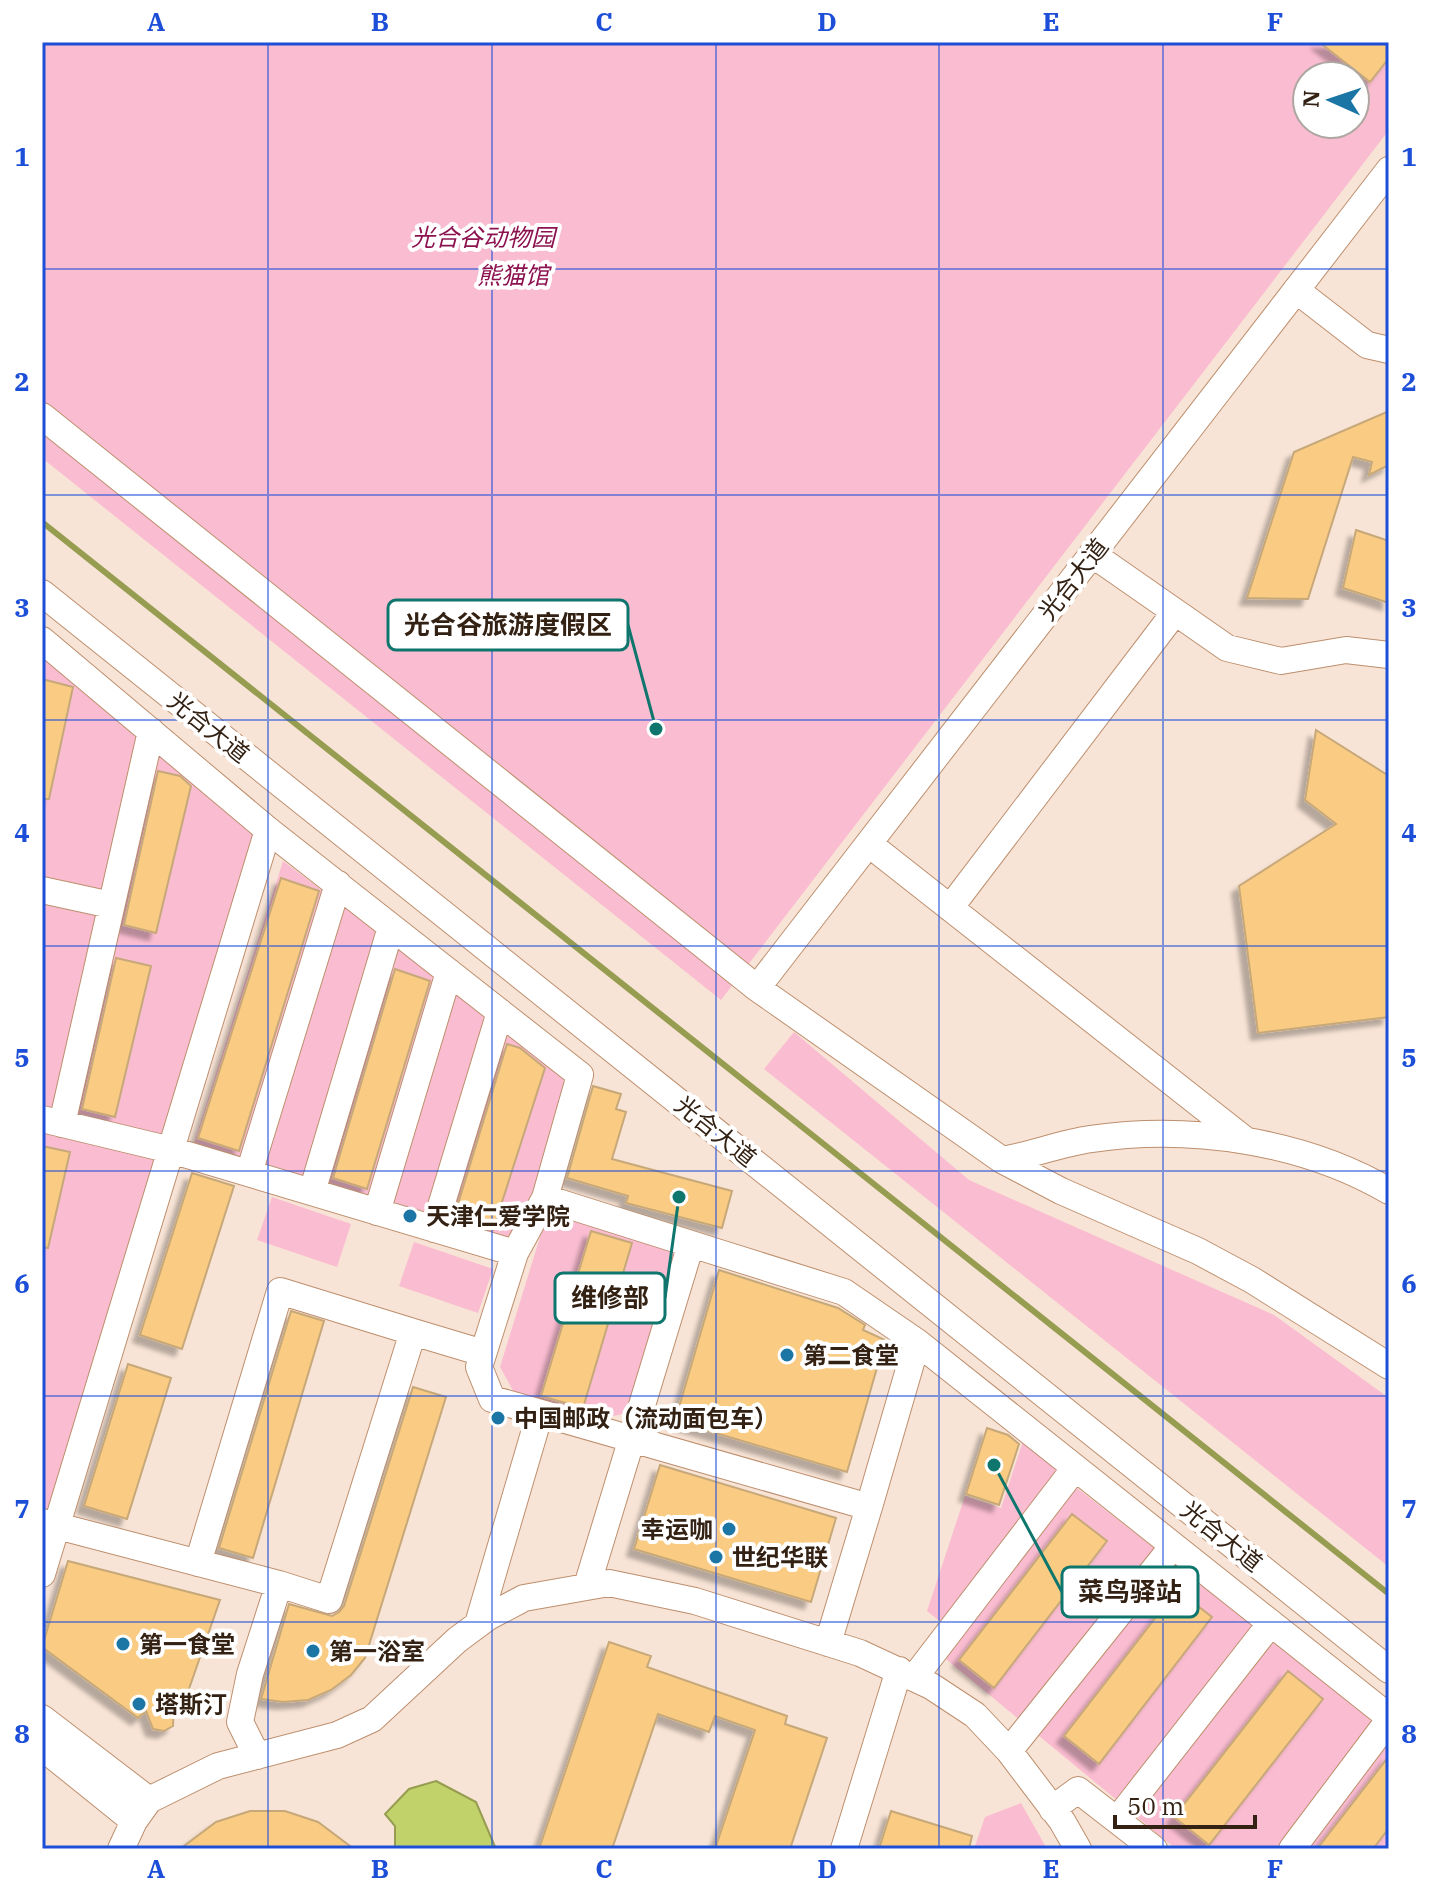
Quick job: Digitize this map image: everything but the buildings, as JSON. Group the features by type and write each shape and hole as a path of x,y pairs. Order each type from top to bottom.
{"street":[{"name":"光合大道","path":"757,988 1389,170"},
{"path":"1296,290 1367,345 1389,350"},
{"path":"42,416 757,988 1002,1160 1061,1191 1198,1251 1304,1311 1389,1366"},
{"path":"1092,554 1227,648 1281,661 1346,650 1389,655"},
{"name":"光合大道","path":"42,593 1389,1670"},
{"path":"950,908 1175,612"},
{"path":"42,640 268,830 580,1075 545,1198 515,1253 479,1367 492,1399 869,1507"},
{"path":"151,731 111,905 52,1121 171,1150 515,1253"},
{"path":"42,1574 50,1523 171,1150 268,830"},
{"path":"869,844 1244,1139"},
{"path":"249,1173 338,884"},
{"path":"42,890 111,905"},
{"path":"312,1192 391,927"},
{"path":"377,1212 449,972"},
{"path":"434,1229 500,1012"},
{"path":"1002,1160 1090,1139 1127,1135 1244,1139 1306,1156 1389,1191"},
{"path":"545,1198 844,1292 917,1342 1389,1718 1292,1849"},
{"path":"587,1586 691,1244"},
{"path":"198,1563 280,1291 483,1353"},
{"path":"50,1523 329,1600 413,1332"},
{"path":"828,1643 917,1342"},
{"path":"478,1624 540,1413"},
{"path":"844,1849 907,1674 1075,1468"},
{"path":"1009,1751 1173,1546"},
{"path":"121,1849 142,1811 218,1766 337,1735 372,1719 457,1640 478,1624 524,1598 609,1583 659,1593 860,1653 931,1686 975,1715 1009,1751 1078,1849"},
{"path":"257,1756 240,1722 250,1674 279,1584"},
{"path":"1117,1820 1271,1623"},
{"path":"42,1718 142,1811"},
{"path":"42,1747 142,1811"},
{"path":"1052,1809 1078,1790 1154,1849"}],"green space":[{"path":"42,42 1389,42 1389,130 721,1000 42,458"},
{"path":"42,655 256,830 49,1513 42,1511"},
{"path":"283,861 573,1079 539,1197 508,1242 193,1147"},
{"path":"794,1032 969,1180 1274,1315 1389,1398 1389,1567 764,1069"},
{"path":"272,1197 351,1224 337,1267 257,1240"},
{"path":"558,1215 678,1249 631,1412 605,1418 515,1394 500,1367 544,1224"},
{"path":"414,1242 493,1269 478,1313 399,1286"},
{"path":"1023,1441 1061,1474 946,1626 927,1611 965,1496 1001,1508"},
{"path":"1073,1485 1389,1730 1389,1849 1176,1849 941,1655"},
{"path":"1021,1803 1047,1849 974,1849 985,1817"}],"shaded area":[{"path":"436,1781 476,1802 496,1849 395,1849 395,1826 385,1814 409,1789"}],"waterway":[{"path":"42,522 1389,1594"}],"place":[{"name":"光合谷旅游度假区","path":"656,729"},
{"name":"维修部","path":"679,1197"},
{"name":"天津仁爱学院","path":"410,1216"},
{"name":"第二食堂","path":"787,1355"},
{"name":"中国邮政（流动面包车）","path":"498,1418"},
{"name":"菜鸟驿站","path":"994,1465"},
{"name":"幸运咖","path":"729,1529"},
{"name":"世纪华联","path":"716,1557"},
{"name":"第一食堂","path":"123,1644"},
{"name":"第一浴室","path":"313,1651"},
{"name":"塔斯汀","path":"139,1704"}],"park label":[{"name":"光合谷动物园","path":"483,237"},
{"name":"熊猫馆","path":"513,275"}]}
